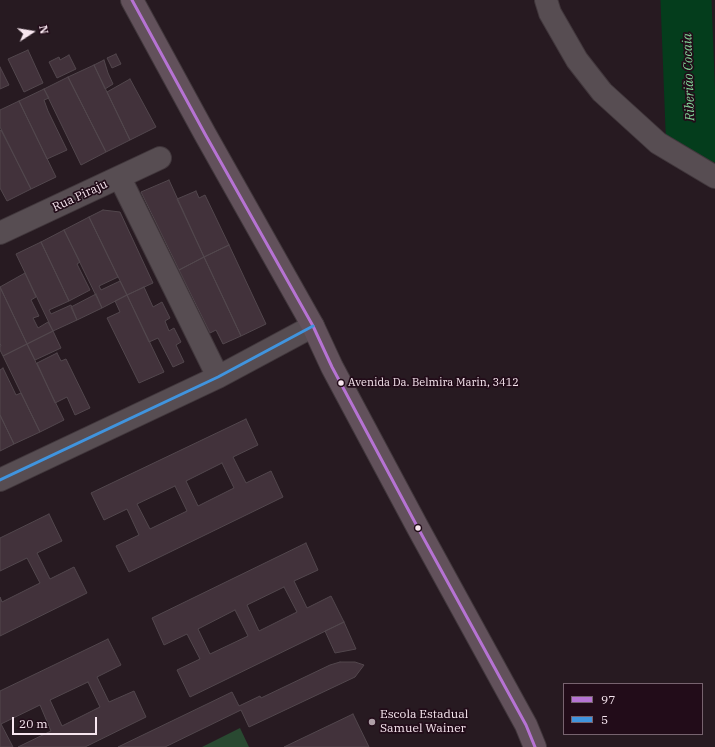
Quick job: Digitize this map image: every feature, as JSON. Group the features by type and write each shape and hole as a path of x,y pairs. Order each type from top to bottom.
{"main road":[{"path":"132,0 205,134 313,326 332,367 526,725 535,747"}],"street":[{"path":"546,0 550,13 576,60 602,92 658,143 715,178"},
{"name":"Rua Piraju","path":"0,233 160,158"},
{"path":"120,178 218,377"},
{"path":"0,480 218,377 313,326"}],"green space":[{"path":"240,728 249,747 202,747"}],"building":[{"path":"28,50 43,83 24,92 8,59"},
{"path":"116,54 121,64 112,68 107,58"},
{"path":"69,55 76,69 57,78 49,62 59,57 60,60"},
{"path":"104,60 113,84 105,89 94,65"},
{"path":"94,65 130,140 106,152 68,77"},
{"path":"0,67 9,85 0,89"},
{"path":"68,77 106,152 81,165 44,89"},
{"path":"130,79 156,127 130,140 107,92"},
{"path":"44,89 49,98 44,100 48,111 67,150 47,159 19,101"},
{"path":"19,101 56,177 31,189 0,127 0,110"},
{"path":"1,130 31,189 7,201 0,188"},
{"path":"169,180 204,257 179,270 141,192"},
{"path":"196,191 199,198 205,195 229,245 204,257 177,199"},
{"path":"103,210 120,212 153,283 127,295 89,217"},
{"path":"89,217 118,277 99,286 101,290 120,281 127,295 102,308 64,230"},
{"path":"64,230 80,262 77,264 90,290 69,301 41,242"},
{"path":"41,242 69,301 49,310 51,314 71,305 77,320 53,331 16,254"},
{"path":"229,245 266,324 241,336 204,257"},
{"path":"204,257 241,336 223,344 216,330 210,333 179,270"},
{"path":"25,273 36,297 31,300 39,316 33,318 38,328 48,322 53,331 27,344 0,287"},
{"path":"0,287 27,344 3,356 0,350"},
{"path":"144,287 153,307 162,302 170,318 165,321 169,331 174,328 181,342 176,345 184,362 173,367 158,338 149,342 127,295"},
{"path":"96,294 102,308 77,320 71,307"},
{"path":"127,295 164,372 139,383 107,318 120,312 115,301"},
{"path":"53,331 61,348 35,360 27,344"},
{"path":"27,344 64,420 40,432 3,356"},
{"path":"57,353 61,361 66,359 90,408 75,415 67,397 55,403 37,363"},
{"path":"3,368 16,395 21,393 40,432 14,444 0,415 0,370"},
{"path":"0,415 14,444 0,451"},
{"path":"246,419 258,445 233,457 246,483 271,471 283,497 129,572 116,546 139,535 127,509 104,520 91,493","holes":["222,463 234,488 198,506 186,481","175,486 187,511 150,529 137,504"]},
{"path":"49,514 62,541 37,553 50,579 74,567 87,593 0,636 0,597 2,602 40,583 27,558 0,571 0,538"},
{"path":"306,543 318,570 294,581 307,608 331,596 344,622 190,697 177,670 200,659 187,634 164,645 152,618","holes":["284,587 297,612 259,631 247,605","235,610 248,636 210,654 198,629"]},
{"path":"344,622 356,649 335,653 325,631"},
{"path":"108,639 121,665 97,677 109,702 134,691 146,717 85,747 18,747 51,731 40,705 1,724 13,747 0,747 0,691","holes":["88,682 100,707 62,726 50,700"]},
{"path":"340,662 355,662 364,665 355,677 249,727 241,710 165,747 118,747 232,692 239,706 260,696 261,698 330,665"},
{"path":"353,714 369,747 284,747"}],"waterway":[{"name":"Riberião Cocaia","path":"686,0 691,129 715,137"}],"transit line":[{"name":"97","path":"132,0 205,134 313,326 332,367 526,725 535,747"},
{"name":"5","path":"0,480 218,377 313,326"}],"place":[{"name":"Avenida Da. Belmira Marin, 3412","path":"341,383"},
{"name":"Escola Estadual Samuel Wainer","path":"372,722"}]}
